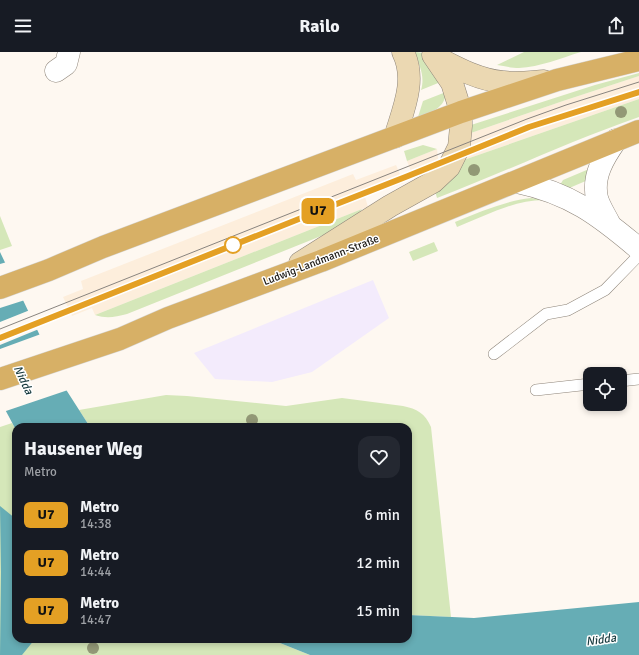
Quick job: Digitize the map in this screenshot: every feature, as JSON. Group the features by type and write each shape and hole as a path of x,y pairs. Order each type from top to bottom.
{"main road":[{"path":"395,137 407,98 410,76 406,57 403,52"},
{"path":"431,54 468,73 492,80 521,83 557,80"},
{"path":"279,277 390,206 433,182 449,167 454,158 460,140 461,112 452,83 431,54"},
{"path":"0,288 49,270 104,247 461,112 557,80 639,60"},
{"name":"Ludwig-Landmann-Straße","path":"0,379 120,339 168,318 279,277 639,132"}],"street":[{"path":"56,71 66,64 69,52"},
{"path":"609,223 597,199 595,186 599,168 616,140"},
{"path":"517,182 538,186 583,205 609,223 639,249"}],"lane":[{"path":"494,354 546,314 568,310 605,290 639,255"},
{"path":"627,380 639,379"},
{"path":"536,390 583,385"}],"shaded area":[{"path":"639,76 639,99 458,162 468,134"},
{"path":"437,149 438,158 436,171 414,179 407,161"},
{"path":"396,165 404,183 365,197 368,207 95,315 92,308 72,316 63,297 83,289 81,281 353,174 356,180"},
{"path":"373,280 389,318 312,372 272,382 215,379 194,353"}],"green space":[{"path":"416,52 423,53 443,81 421,90 422,76 415,54"},
{"path":"524,52 581,52 543,64 527,67 516,68 497,65"},
{"path":"639,73 639,76 468,134 471,125 595,85"},
{"path":"446,92 443,102 437,109 418,117 423,101"},
{"path":"639,99 639,117 588,136 437,198 435,191 458,162"},
{"path":"423,145 437,149 407,161 404,151"},
{"path":"589,169 588,180 567,189 560,185 563,180"},
{"path":"531,198 544,200 511,206 457,227 455,222 502,204"},
{"path":"362,209 355,218 336,230 127,314 111,317 95,315"},
{"path":"0,216 12,246 0,250"},
{"path":"434,242 438,251 413,261 409,252"},
{"path":"166,395 286,406 342,398 403,406 420,412 429,422 431,427 451,617 412,615 412,423 87,423 79,410"},
{"path":"12,423 12,643 280,643 310,655 0,655 0,427"}],"water":[{"name":"Nidda","path":"0,252 65,388 87,423 12,423 0,400"},
{"path":"0,506 12,516 12,643 32,643 22,655 0,655"},
{"name":"Nidda","path":"639,602 639,655 310,655 280,643 412,643 412,615 474,618"}],"pier":[{"path":"7,262 25,300 0,308 0,264"},
{"path":"30,310 39,329 0,345 0,322"},
{"path":"41,334 68,390 3,412 0,405 0,349"}],"tram line":[{"path":"0,329 527,119 639,82"},
{"path":"0,338 529,127 639,92"}],"metro line":[{"name":"U7","path":"0,338 529,127 639,92"}]}
